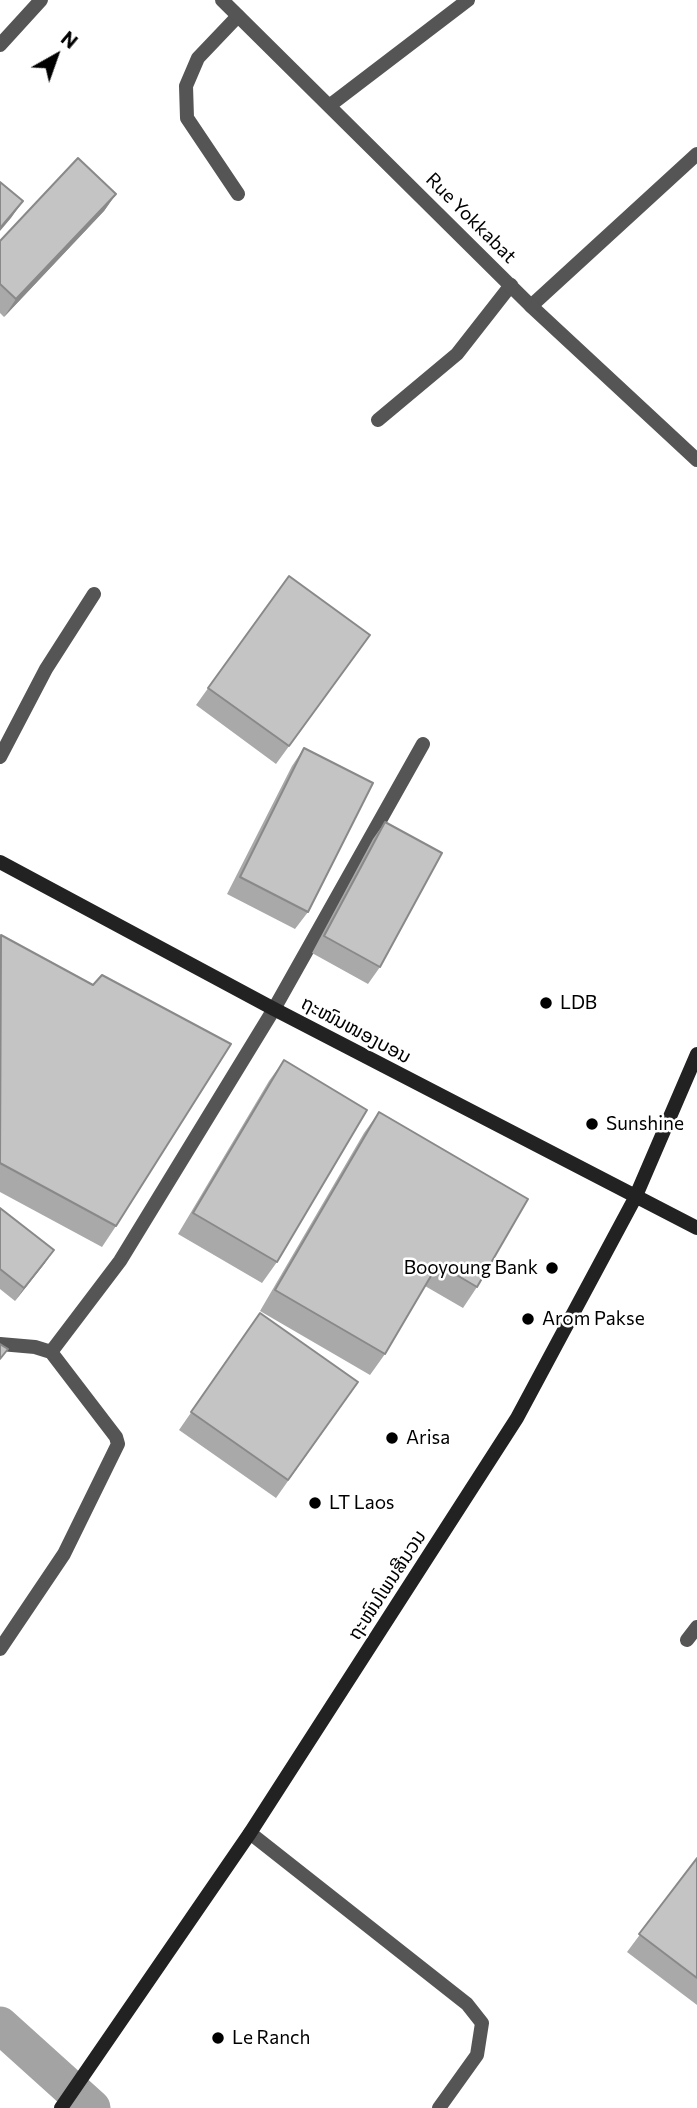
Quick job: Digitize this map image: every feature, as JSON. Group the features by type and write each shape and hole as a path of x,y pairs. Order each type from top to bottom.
{"street":[{"path":"0,45 41,0"},
{"name":"Rue Yokkabat","path":"222,0 531,306 697,460"},
{"path":"329,106 468,0"},
{"path":"238,16 198,58 186,86 187,118 238,194"},
{"path":"531,306 697,154"},
{"path":"378,420 457,354 510,285"},
{"path":"0,757 46,669 94,594"},
{"path":"51,1352 120,1261 274,1009 423,744"},
{"name":"ຖະໜົນໜອງບອນ","path":"0,862 274,1009 697,1228"},
{"name":"ຖະໜົນໂພນສີນວນ","path":"61,2108 250,1833 517,1418 635,1198 697,1054"},
{"path":"0,1344 35,1347 51,1352 116,1437 118,1444 64,1554 0,1649"},
{"path":"687,1640 697,1627"},
{"path":"250,1833 467,2004 482,2023 477,2055 439,2108"}],"building":[{"path":"78,158 116,194 16,299 0,284 0,241"},
{"path":"0,182 23,201 0,228"},
{"path":"289,576 370,635 289,746 208,688"},
{"path":"304,748 373,783 308,912 240,877"},
{"path":"385,822 442,853 380,967 324,936"},
{"path":"1,935 93,985 102,975 231,1044 116,1226 0,1163"},
{"path":"284,1060 367,1110 277,1262 193,1213"},
{"path":"379,1112 528,1199 477,1287 438,1264 385,1354 275,1290"},
{"path":"0,1208 54,1250 24,1288 0,1269"},
{"path":"260,1313 358,1382 288,1480 191,1412"},
{"path":"0,1344 8,1349 0,1359"},
{"path":"697,1858 697,1978 639,1934"}],"waterway":[{"path":"0,2025 92,2108"}],"place":[{"name":"LDB","path":"546,1003"},
{"name":"Sunshine","path":"592,1124"},
{"name":"Booyoung Bank","path":"552,1268"},
{"name":"Arom Pakse","path":"528,1319"},
{"name":"Arisa","path":"392,1438"},
{"name":"LT Laos","path":"315,1503"},
{"name":"Le Ranch","path":"218,2038"}]}
